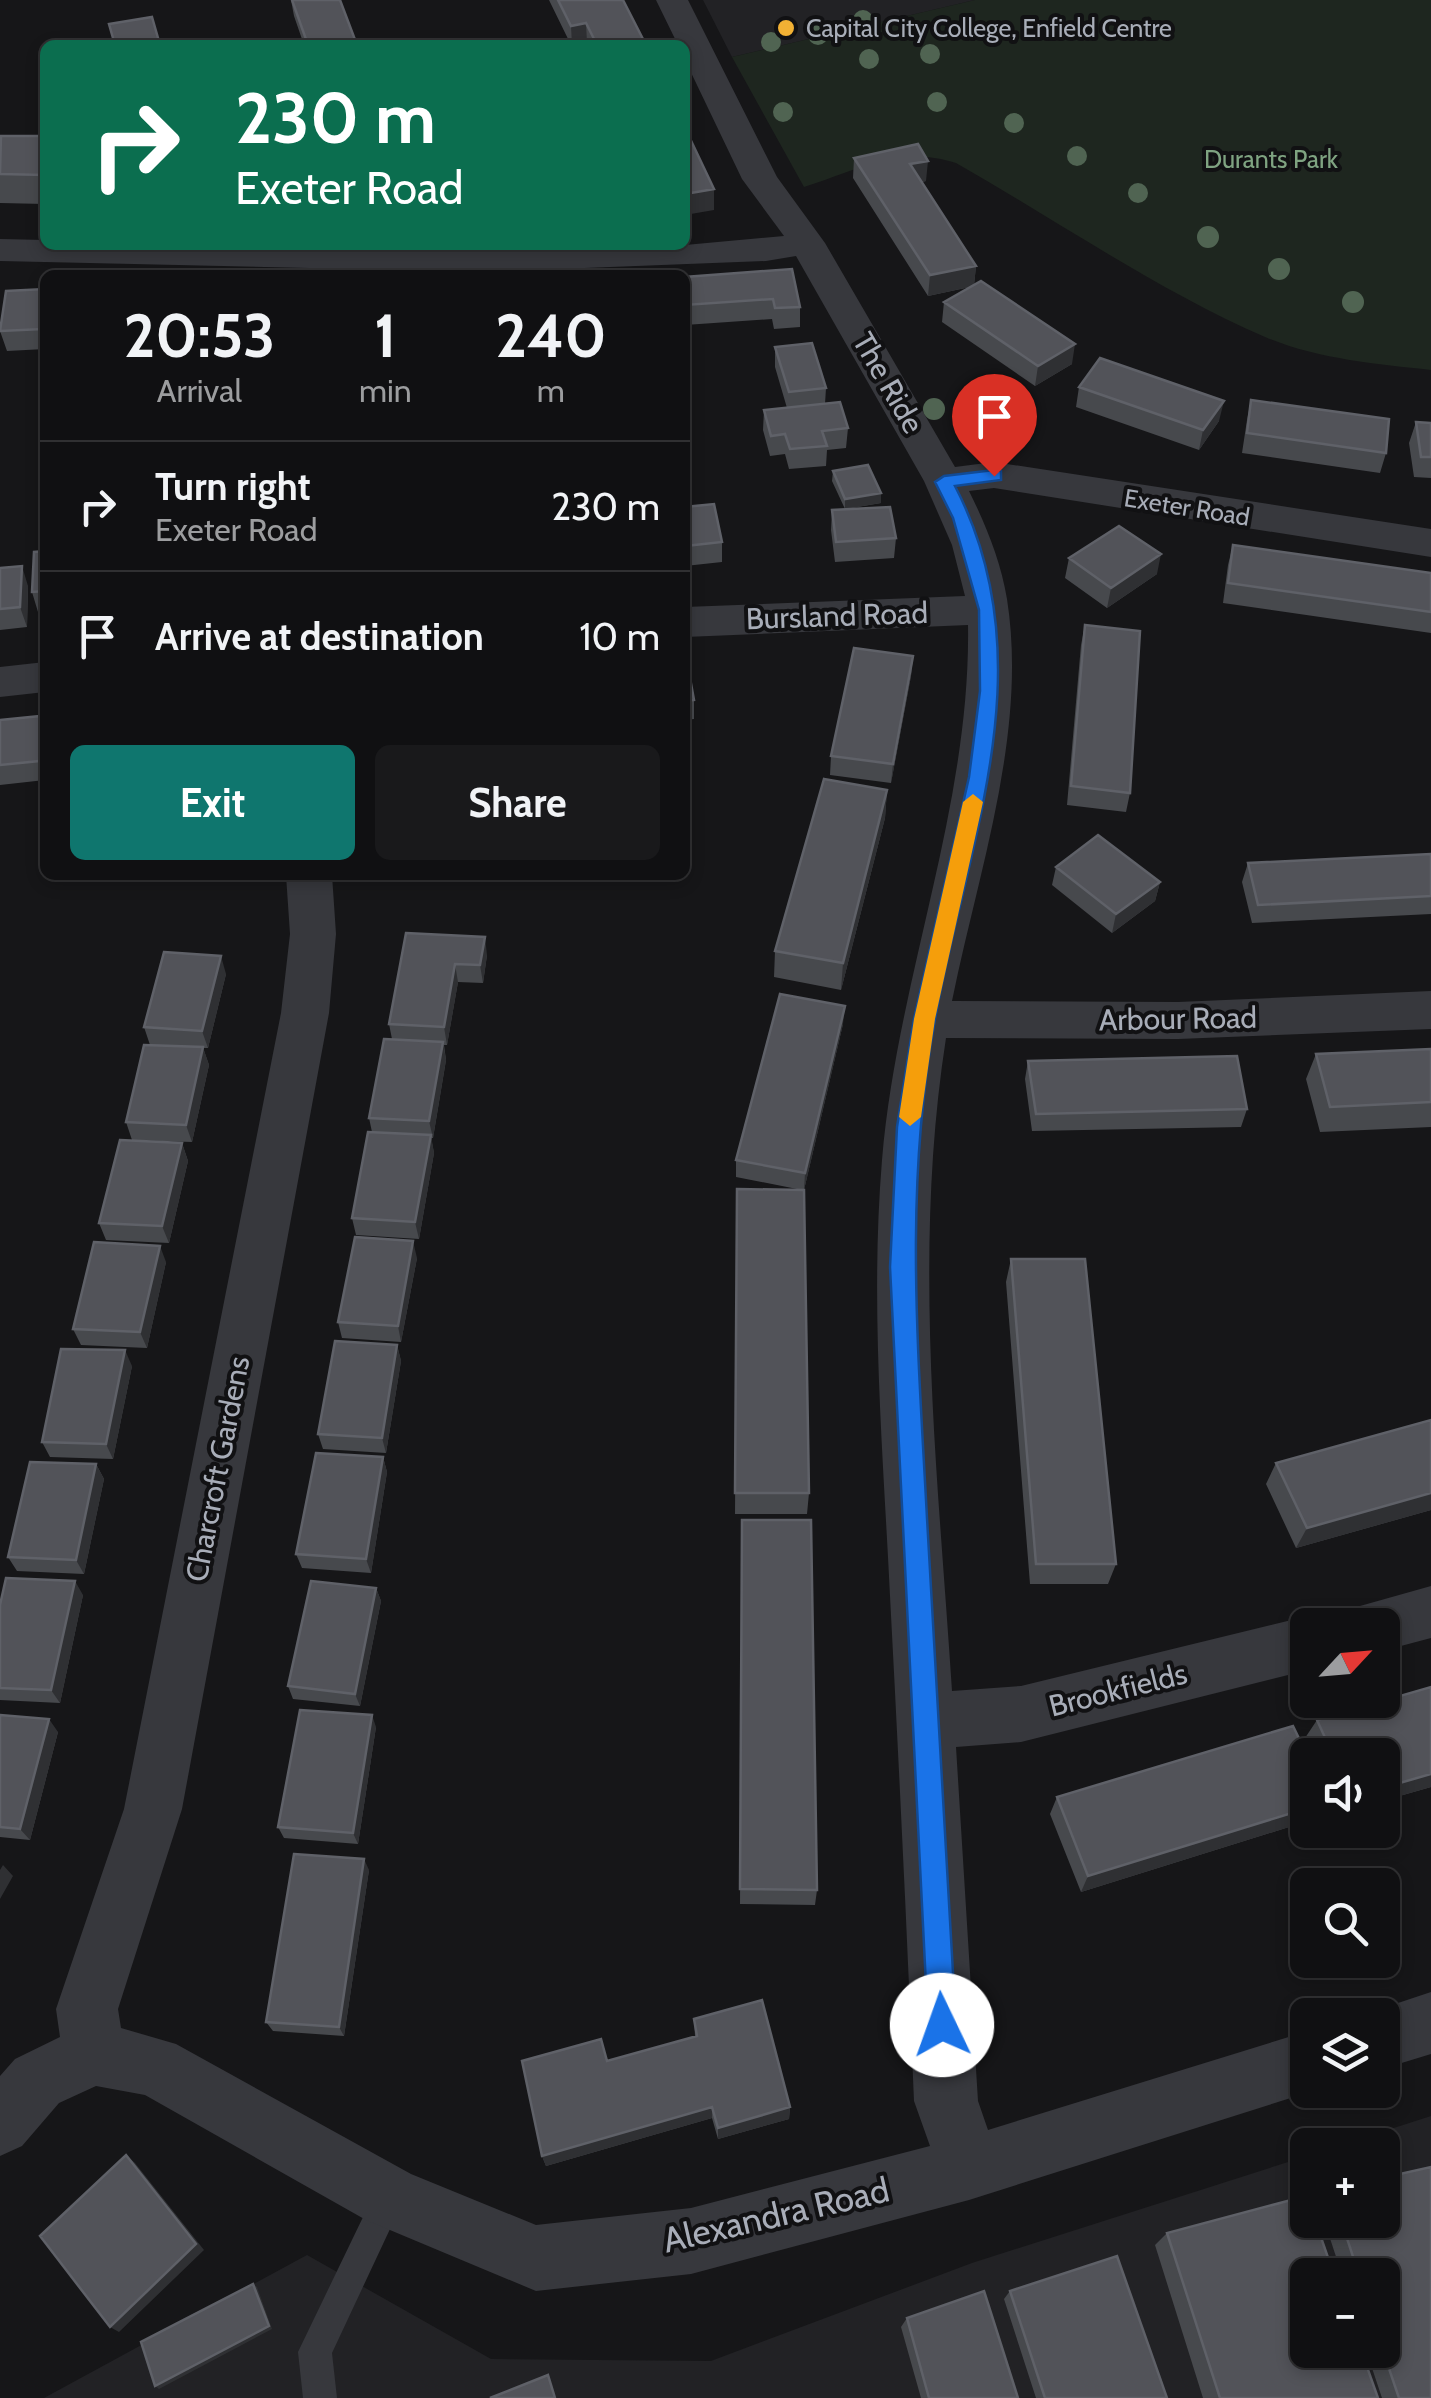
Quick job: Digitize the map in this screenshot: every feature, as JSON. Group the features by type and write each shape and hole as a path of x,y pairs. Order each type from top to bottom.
{"street":[{"name":"The Ride","path":"672,0 760,179 807,243 944,482 962,518 988,610 989,691 979,777 924,1019 908,1127 902,1267 946,2102 969,2168"},
{"path":"0,250 233,250 485,261 766,250 807,243"},
{"name":"Exeter Road","path":"944,482 994,476 1431,543"},
{"name":"Bursland Road","path":"690,622 988,610"},
{"path":"0,682 40,678"},
{"name":"Charcroft Gardens","path":"94,2054 87,2010 153,1810 304,1013 313,934 309,880"},
{"name":"Arbour Road","path":"924,1019 1038,1022 1340,1016 1431,1010"},
{"path":"1400,1620 1431,1612"},
{"name":"Brookfields","path":"926,1721 1021,1714 1290,1647"},
{"path":"1400,2032 1431,2023"},
{"path":"0,2124 37,2081 94,2054"},
{"name":"Alexandra Road","path":"94,2054 154,2066 389,2197 536,2258 691,2241 969,2168 1290,2068"}],"lane":[{"path":"320,2398 315,2352 389,2197"}],"shaded area":[{"name":"Capital City College, Enfield Centre","path":"703,0 975,0 732,57"},
{"path":"1431,2116 1431,2398 44,2398 307,2255 491,2359 711,2361 972,2263 1290,2161 1290,2238 1400,2238 1400,2128 1394,2128"}],"green space":[{"name":"Durants Park","path":"975,0 1431,0 1431,370 1326,356 1265,337 1147,277 956,163 936,158 898,158 804,187 732,57"}],"building":[{"path":"292,0 340,0 355,40 306,40"},
{"path":"558,0 623,0 643,40 594,40 586,23 571,26"},
{"path":"152,17 159,40 114,40 109,24"},
{"path":"1,136 40,136 40,175 0,174"},
{"path":"690,139 714,189 690,193"},
{"path":"918,144 928,161 910,164 976,266 930,275 854,158"},
{"path":"792,269 800,307 775,308 773,299 690,305 690,277"},
{"path":"981,281 1075,344 1038,366 944,302"},
{"path":"40,289 40,329 0,331 6,291"},
{"path":"812,343 826,388 789,392 775,347"},
{"path":"1100,358 1224,401 1203,430 1079,387"},
{"path":"1251,400 1389,419 1386,453 1247,433"},
{"path":"840,402 848,428 822,431 827,446 790,449 785,434 771,436 764,410"},
{"path":"1416,422 1431,423 1431,457 1421,457"},
{"path":"868,465 881,493 845,499 833,471"},
{"path":"714,504 722,542 690,545 690,506"},
{"path":"890,507 896,538 836,542 832,510"},
{"path":"1119,526 1161,554 1111,588 1069,558"},
{"path":"1233,545 1431,573 1431,612 1228,583"},
{"path":"40,551 40,591 32,592 34,552"},
{"path":"22,566 20,607 0,609 0,568"},
{"path":"1085,625 1140,631 1130,793 1071,786"},
{"path":"854,648 913,656 893,764 831,756"},
{"path":"40,716 39,761 0,765 0,720"},
{"path":"824,779 887,790 843,963 775,951"},
{"path":"1098,835 1160,882 1116,914 1056,867"},
{"path":"1431,854 1431,896 1258,905 1248,863"},
{"path":"406,933 485,937 480,965 455,964 444,1027 389,1024"},
{"path":"164,952 221,956 202,1031 144,1027"},
{"path":"780,994 845,1006 805,1173 736,1160"},
{"path":"384,1039 443,1042 429,1121 369,1118"},
{"path":"144,1045 203,1047 186,1125 126,1122"},
{"path":"1431,1049 1431,1102 1330,1107 1316,1054"},
{"path":"1237,1056 1247,1109 1036,1114 1028,1061"},
{"path":"368,1132 431,1135 415,1222 352,1218"},
{"path":"120,1140 182,1143 162,1226 99,1223"},
{"path":"737,1189 804,1190 809,1493 735,1493"},
{"path":"355,1237 413,1241 398,1326 338,1322"},
{"path":"94,1242 160,1246 140,1332 73,1329"},
{"path":"1011,1259 1085,1259 1116,1564 1036,1564"},
{"path":"335,1341 397,1345 382,1438 318,1434"},
{"path":"61,1349 125,1350 106,1444 42,1442"},
{"path":"1431,1420 1431,1493 1307,1528 1276,1463"},
{"path":"316,1453 383,1457 366,1559 296,1554"},
{"path":"30,1462 96,1464 76,1560 8,1557"},
{"path":"742,1520 811,1520 817,1890 740,1889"},
{"path":"6,1578 75,1581 51,1690 0,1688 0,1605"},
{"path":"311,1581 376,1588 355,1694 288,1686"},
{"path":"1431,1687 1431,1774 1400,1783 1400,1738 1325,1738 1317,1720 1400,1718 1400,1696"},
{"path":"300,1710 372,1715 353,1833 278,1827"},
{"path":"0,1715 49,1719 20,1829 0,1827"},
{"path":"1293,1726 1299,1738 1290,1738 1290,1814 1088,1876 1057,1797"},
{"path":"294,1854 364,1859 339,2027 266,2022"},
{"path":"762,2000 790,2107 718,2128 712,2107 542,2156 522,2061 601,2039 607,2061 697,2036 694,2019"},
{"path":"126,2155 196,2244 110,2327 40,2236"},
{"path":"1431,2167 1431,2398 1399,2398 1389,2368 1400,2368 1400,2258 1353,2258 1347,2238 1400,2238 1400,2174"},
{"path":"1290,2200 1290,2238 1321,2238 1328,2258 1290,2258 1290,2368 1367,2368 1378,2398 1220,2398 1167,2233"},
{"path":"1117,2256 1167,2398 1045,2398 1010,2291"},
{"path":"253,2284 269,2326 155,2386 141,2342"},
{"path":"984,2291 1018,2398 929,2398 907,2318"},
{"path":"548,2375 555,2398 490,2398"}],"slow traffic":[{"path":"910,1117 924,1019 973,802"}],"place":[{"name":"Capital City College, Enfield Centre","path":"786,28"}],"route":[{"path":"942,2025 902,1267 908,1127 924,1019 979,777 989,691 988,610 962,518 944,482 994,476"}]}
